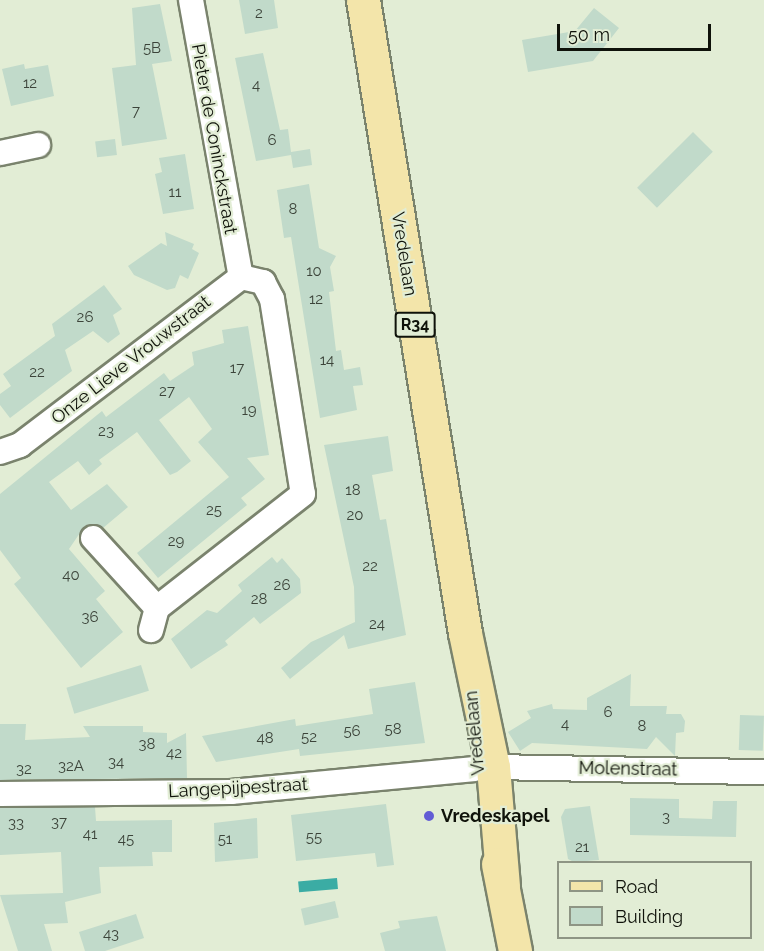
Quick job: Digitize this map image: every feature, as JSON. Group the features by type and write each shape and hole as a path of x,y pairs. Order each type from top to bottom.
{"main road":[{"name":"Vredelaan","path":"363,0 515,951"}],"street":[{"name":"Pieter de Coninckstraat","path":"93,538 154,619 303,494 272,299 252,279 191,0"},
{"path":"0,153 38,145"},
{"name":"Onze Lieve Vrouwstraat","path":"0,452 20,445 252,279"},
{"name":"Molenstraat","path":"484,768 764,772"},
{"name":"Langepijpestraat","path":"0,795 231,792 484,768"}],"water":[{"path":"337,878 338,889 299,892 298,881"}],"building":[{"path":"239,0 274,0 278,28 245,34"},
{"path":"160,4 172,61 152,64 167,139 122,146 112,68 136,65 132,8"},
{"path":"594,8 619,28 593,61 528,72 522,40 575,31"},
{"path":"263,53 280,130 288,129 291,152 310,149 312,165 293,168 291,155 256,161 235,58"},
{"path":"24,64 25,69 48,65 54,96 11,106 2,69"},
{"path":"693,132 713,152 657,208 637,188"},
{"path":"115,139 117,155 97,157 95,141"},
{"path":"185,154 194,209 163,214 155,174 162,172 159,158"},
{"path":"309,184 319,248 336,256 330,267 334,291 329,292 336,351 341,350 344,370 360,367 363,385 353,386 357,410 320,418 291,237 284,238 277,190"},
{"path":"165,232 194,244 192,249 199,253 188,279 180,275 175,288 167,290 134,275 128,266 161,243 167,246"},
{"path":"104,285 122,309 113,315 120,334 108,343 93,331 65,350 72,371 10,418 0,405 0,394 11,386 3,374 55,336 52,324"},
{"path":"248,326 269,455 247,458 265,479 241,498 247,505 158,578 137,553 229,477 198,442 212,429 189,397 159,420 191,461 177,472 170,475 137,432 99,460 102,464 89,475 78,461 49,482 71,510 107,484 128,507 103,528 84,527 69,549 105,591 96,599 123,632 81,668 14,584 21,578 0,550 0,494 102,411 106,417 164,373 170,381 194,365 192,352 224,343 222,330"},
{"path":"388,436 393,471 372,475 380,520 386,519 406,635 348,649 344,635 290,679 281,668 311,642 355,622 354,587 324,445"},
{"path":"272,557 277,563 282,558 300,579 301,593 260,624 254,617 225,641 228,645 191,669 171,639 207,610 217,613 242,591 238,585"},
{"path":"141,665 149,691 74,714 66,688"},
{"path":"631,674 630,706 667,706 666,714 681,714 685,721 684,732 676,733 675,756 656,737 647,749 532,743 520,751 508,732 531,718 527,711 552,704 553,709 587,710 587,698"},
{"path":"415,682 425,743 300,756 299,749 216,762 202,736 295,719 296,726 373,714 369,689"},
{"path":"740,715 764,716 763,751 739,750"},
{"path":"0,724 26,724 25,740 90,737 83,726 143,726 143,732 167,733 167,743 186,733 187,778 0,780"},
{"path":"630,798 679,799 679,818 712,819 713,801 737,801 736,837 630,835"},
{"path":"386,804 394,865 377,867 375,853 296,861 291,815"},
{"path":"590,806 599,860 572,861 568,859 561,817 565,809"},
{"path":"95,807 96,821 172,820 172,852 152,852 153,866 99,867 101,893 65,902 68,923 44,924 52,951 18,951 0,895 63,893 61,852 0,855 0,808"},
{"path":"257,818 258,858 215,862 214,823"},
{"path":"335,901 339,918 305,925 301,909"},
{"path":"136,914 144,938 105,951 85,951 79,932"},
{"path":"437,916 446,951 385,951 380,933 400,928 398,921"}],"place":[{"name":"Vredeskapel","path":"429,816"}]}
